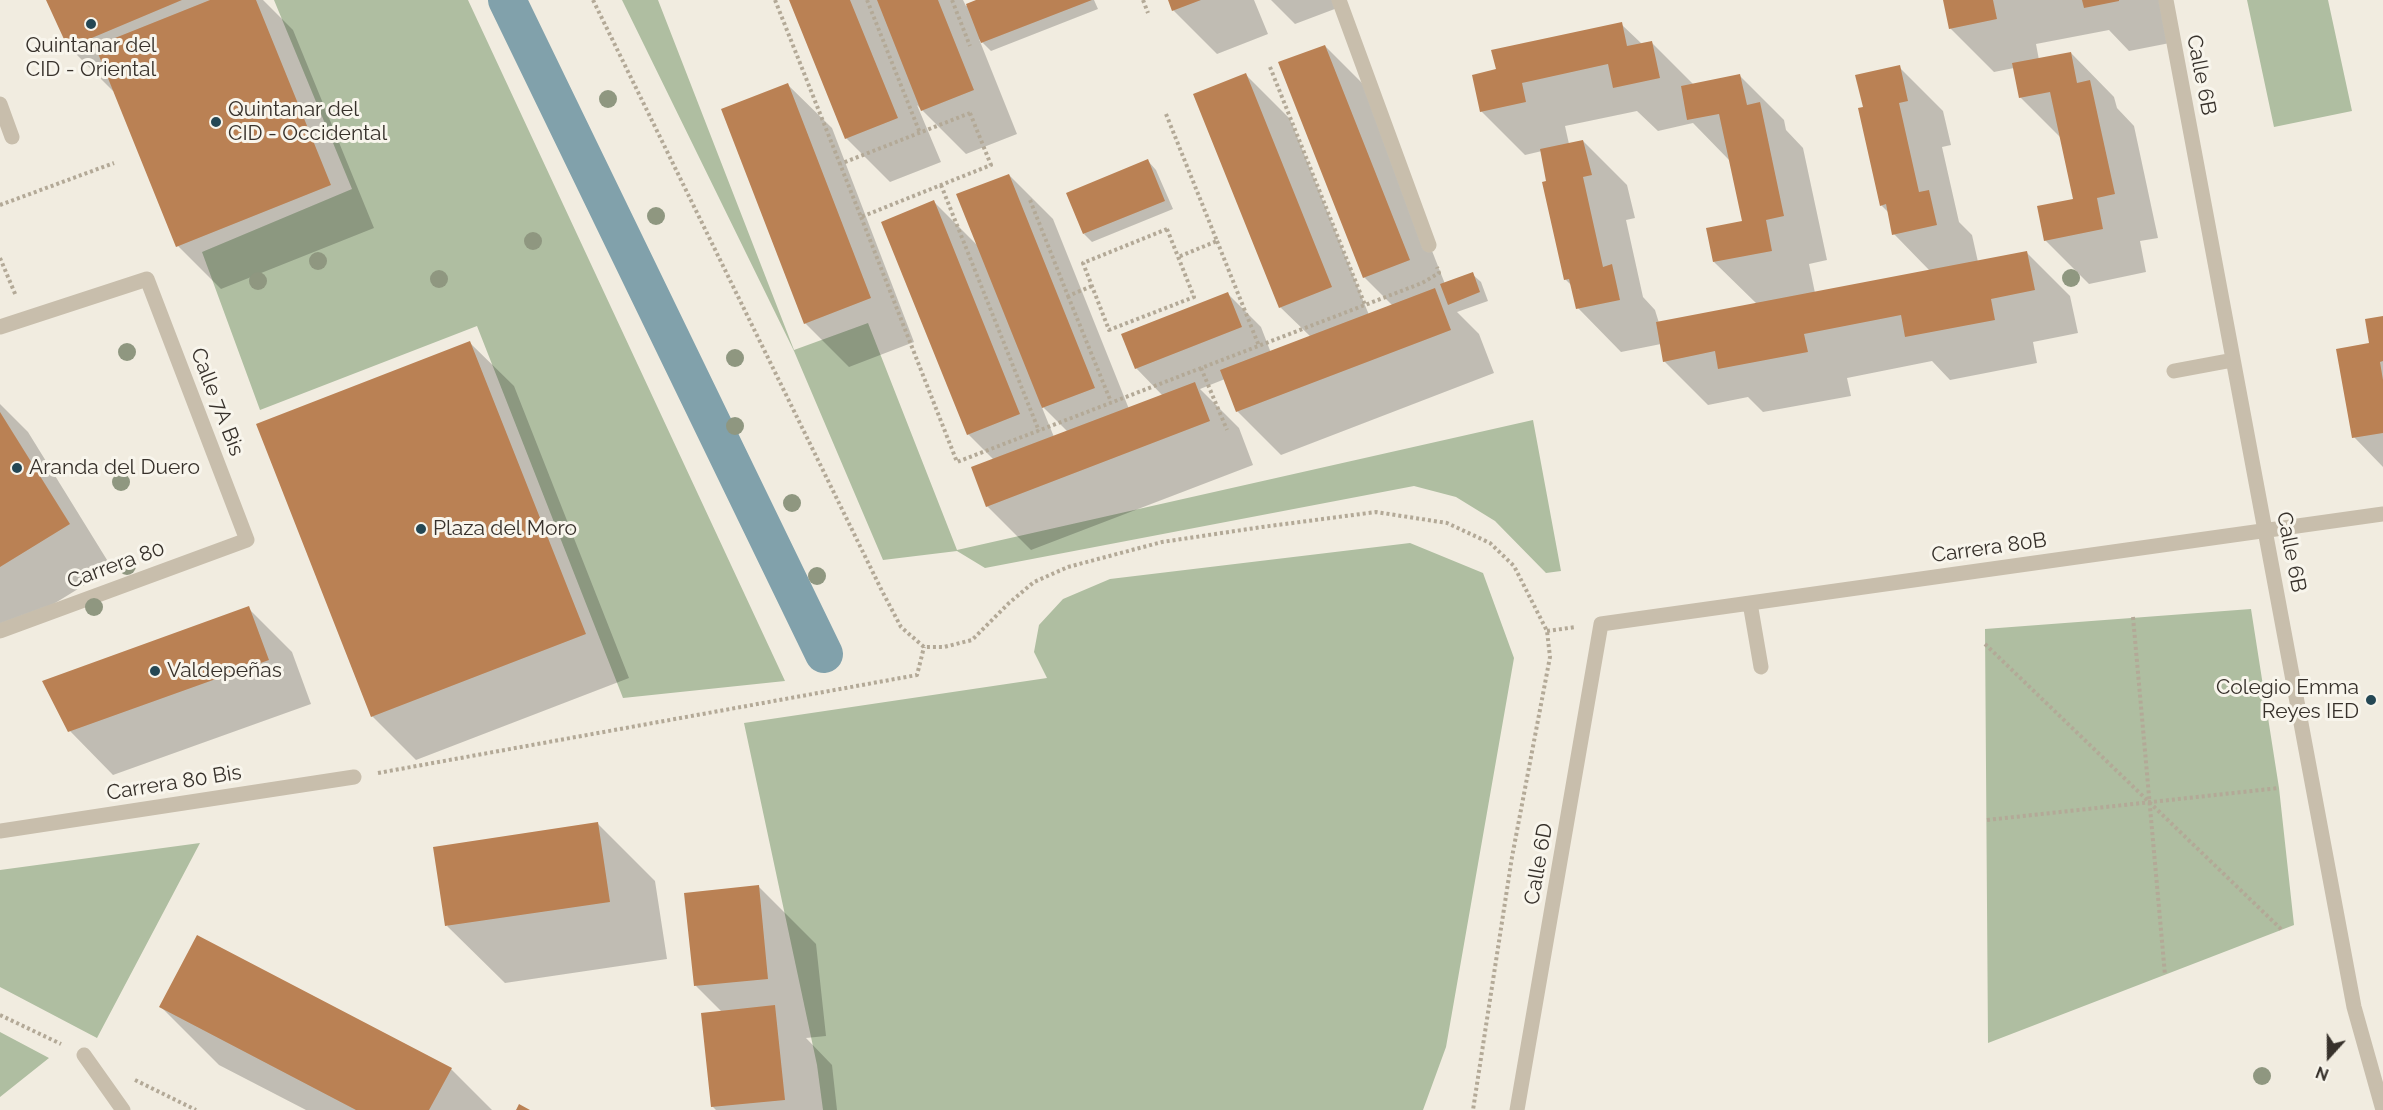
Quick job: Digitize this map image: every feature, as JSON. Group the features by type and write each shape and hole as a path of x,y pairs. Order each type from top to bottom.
{"street":[{"path":"1339,0 1429,246"},
{"name":"Calle 6B","path":"2166,0 2354,1007 2383,1110"},
{"path":"0,104 12,137"},
{"name":"Calle 7A Bis","path":"26,319 147,279 247,540"},
{"path":"0,327 26,319"},
{"path":"2174,371 2233,360"},
{"name":"Carrera 80B","path":"1602,624 2383,514"},
{"name":"Carrera 80","path":"0,631 247,540"},
{"path":"1750,603 1761,667"},
{"name":"Calle 6D","path":"1517,1110 1602,624"},
{"name":"Carrera 80 Bis","path":"0,831 354,777"},
{"path":"84,1055 123,1110"}],"path":[{"path":"593,0 882,591 901,627 924,647 944,647 972,640 1034,582 1068,567 1162,542 1376,512 1447,523 1490,543 1514,566 1547,631 1550,657 1512,857 1473,1110"},
{"path":"775,0 957,462 1422,283 1439,273 1429,246"},
{"path":"867,0 920,133"},
{"path":"952,0 970,46"},
{"path":"1143,0 1148,13"},
{"path":"1270,67 1365,305"},
{"path":"840,164 970,113 991,165 861,217"},
{"path":"1166,114 1259,346"},
{"path":"0,205 114,163"},
{"path":"941,185 1039,431"},
{"path":"1030,200 1111,402"},
{"path":"1167,230 1178,257 1194,297 1109,330 1083,263 1167,230"},
{"path":"1178,257 1217,241"},
{"path":"0,258 26,319"},
{"path":"1068,296 1092,286"},
{"path":"1201,368 1227,430"},
{"path":"2133,617 2165,975"},
{"path":"1985,644 2282,930"},
{"path":"354,777 917,675 924,647"},
{"path":"1987,820 2279,788"}],"green space":[{"path":"274,0 468,0 785,681 623,698 477,326 260,410 202,252 352,189"},
{"path":"622,0 658,0 794,350 868,323 957,550 1533,420 1561,571 1546,573 1495,521 1456,497 1414,486 985,568 957,551 883,560 794,351"},
{"path":"2247,0 2328,0 2352,111 2274,127"},
{"path":"1410,543 1483,573 1514,658 1446,1047 1423,1110 823,1110 817,1065 744,723 1047,678 1034,652 1039,625 1063,599 1110,579"},
{"path":"2251,609 2279,788 2294,925 1988,1043 1985,629"},
{"path":"200,843 97,1038 0,987 0,870"},
{"path":"0,1032 49,1058 0,1097"}],"building":[{"name":"Quintanar del CID - Oriental","path":"46,0 182,0 68,48"},
{"name":"Quintanar del CID - Occidental","path":"210,0 256,0 331,185 176,247 95,46"},
{"path":"789,0 850,0 898,118 845,139"},
{"path":"877,0 938,0 974,90 921,111"},
{"path":"976,0 1092,0 981,43 966,4"},
{"path":"1168,0 1201,0 1172,11"},
{"path":"1943,0 1993,0 1997,19 1949,29"},
{"path":"2082,0 2119,0 2119,1 2084,8"},
{"path":"1622,22 1627,46 1652,41 1660,78 1613,88 1608,64 1522,83 1526,102 1480,112 1472,75 1496,69 1491,50"},
{"path":"1325,45 1410,260 1363,278 1278,62"},
{"path":"2071,52 2077,83 2090,80 2115,194 2097,198 2103,229 2044,241 2037,206 2073,199 2050,92 2019,98 2012,63"},
{"path":"1900,65 1908,101 1899,103 1919,192 1929,190 1937,225 1892,235 1886,204 1880,206 1858,108 1863,107 1855,75"},
{"path":"1246,73 1332,287 1279,308 1193,94"},
{"path":"1740,74 1747,105 1760,102 1784,216 1766,220 1772,251 1713,262 1706,228 1742,221 1719,114 1687,120 1681,86"},
{"path":"788,83 871,298 804,324 721,109"},
{"path":"1583,140 1592,175 1583,177 1603,267 1612,264 1620,300 1576,309 1569,279 1564,280 1542,182 1546,181 1540,149"},
{"path":"1148,159 1165,201 1083,234 1066,193"},
{"path":"1009,174 1095,388 1042,408 956,194"},
{"path":"934,200 1020,414 967,435 881,222"},
{"path":"2027,251 2035,290 1991,299 1995,320 1905,337 1901,315 1804,334 1808,352 1718,369 1715,351 1663,362 1656,322"},
{"path":"1473,272 1480,292 1448,305 1440,284"},
{"path":"1435,288 1451,330 1236,412 1220,370"},
{"path":"1228,292 1242,327 1135,369 1121,334"},
{"path":"2383,316 2383,361 2380,362 2383,380 2383,433 2352,438 2336,349 2369,343 2365,319"},
{"name":"Plaza del Moro","path":"470,341 586,634 371,717 256,424"},
{"path":"1195,382 1210,421 986,507 971,467"},
{"name":"Aranda del Duero","path":"0,412 70,524 0,567"},
{"name":"Valdepeñas","path":"249,606 269,660 68,732 42,681"},
{"path":"598,822 610,902 445,926 433,847"},
{"path":"759,885 768,979 694,986 684,893"},
{"path":"197,935 452,1068 429,1110 356,1110 159,1007"},
{"path":"775,1005 785,1100 711,1107 701,1013"},
{"path":"519,1104 530,1110 516,1110"}],"waterway":[{"path":"507,0 824,654"}],"place":[{"name":"Quintanar del CID - Oriental","path":"91,24"},
{"name":"Quintanar del CID - Occidental","path":"216,122"},
{"name":"Aranda del Duero","path":"17,468"},
{"name":"Plaza del Moro","path":"421,529"},
{"name":"Valdepeñas","path":"155,671"},
{"name":"Colegio Emma Reyes IED","path":"2371,700"}]}
